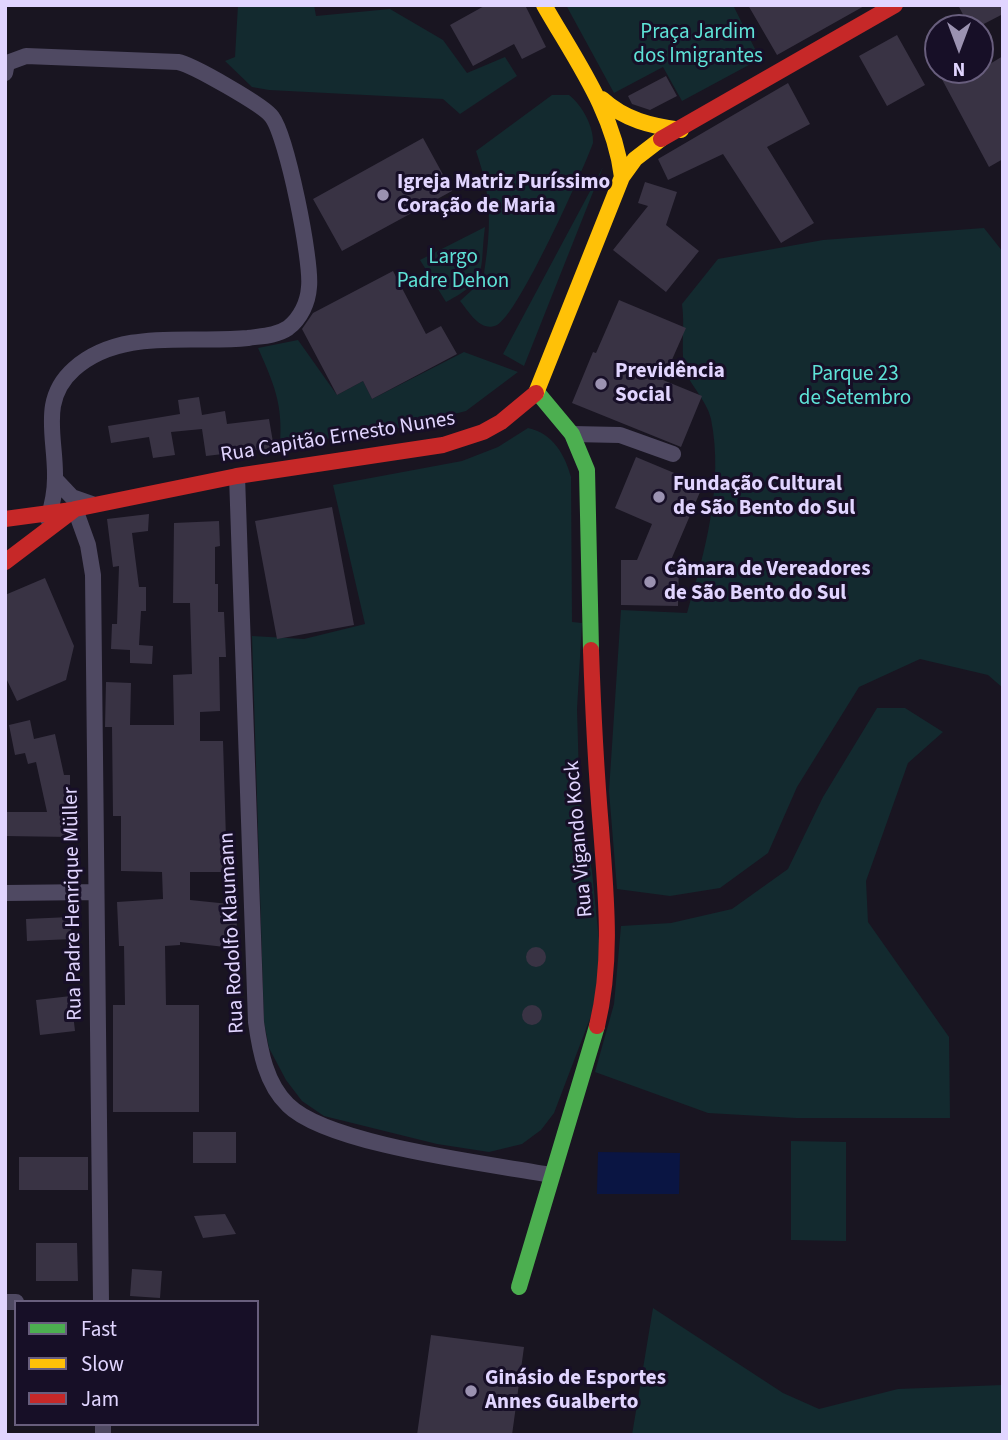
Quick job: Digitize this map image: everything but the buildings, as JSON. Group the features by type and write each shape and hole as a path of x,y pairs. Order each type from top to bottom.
{"main road":[{"path":"544,5 594,92 616,139 622,177"},
{"path":"622,177 646,149 895,5"},
{"path":"594,92 615,112 632,121 681,130"},
{"name":"Rua Capitão Ernesto Nunes","path":"11,558 75,509 92,504 237,476 464,440 501,422 537,392 622,177"},
{"name":"Rua Vigando Kock","path":"519,1287 595,1033 605,993 609,942 593,727 589,491 582,453 572,434 537,392"},
{"path":"5,520 75,509"},
{"path":"5,520 20,531 21,541 11,558"}],"street":[{"path":"6,68 26,56 188,64 257,104 272,116 283,139 309,266 307,302 290,327 278,333 239,339 134,342 90,357 61,383 50,411 55,479 44,535"},
{"path":"572,434 620,435 673,454"},
{"name":"Rua Rodolfo Klaumann","path":"237,476 255,1012 266,1069 288,1105 306,1119 334,1131 438,1155 551,1175"},
{"path":"55,479 72,497 92,504"},
{"name":"Rua Padre Henrique Müller","path":"75,509 88,545 93,575 94,892 101,1300"},
{"path":"5,893 94,892"}],"green space":[{"path":"238,5 314,5 316,16 390,9 443,40 467,73 505,57 517,76 460,114 443,99 252,87 225,61 235,57"},
{"name":"Praça Jardim dos Imigrantes","path":"566,5 733,5 760,59 682,101 663,67 614,93"},
{"path":"552,95 569,95 578,104 589,123 593,143 564,210 519,296 497,325 486,326 476,320 460,301 483,280 488,246 488,200 476,151"},
{"path":"603,167 524,366 503,354"},
{"name":"Largo Padre Dehon","path":"485,227 482,264 476,280 446,302 420,260"},
{"name":"Parque 23 de Setembro","path":"984,228 1003,252 1003,688 988,675 920,659 859,687 797,787 768,853 720,888 670,896 617,889 609,791 621,610 687,613 706,542 714,493 711,419 684,367 682,304 718,259 823,240"},
{"path":"298,340 337,395 363,381 372,399 464,352 518,372 466,411 379,433 280,444 280,417 276,394 258,348"},
{"path":"528,428 544,435 557,446 571,477 572,622 582,623 577,709 580,811 592,871 602,970 594,1008 554,1113 541,1130 522,1144 489,1152 437,1144 324,1116 302,1101 286,1080 269,1048 264,1022 252,636 304,639 365,624 333,485 462,461 498,447"},
{"path":"877,708 905,708 943,732 908,763 866,881 868,922 949,1037 950,1118 796,1118 708,1113 595,1072 614,1004 621,926 671,923 732,909 788,869 823,797"},
{"path":"791,1141 846,1142 846,1241 791,1240"},
{"path":"653,1308 783,1393 819,1409 898,1389 1003,1385 1003,1435 632,1435"}],"shaded area":[{"path":"598,1152 680,1153 679,1194 597,1194"}],"traffic: fast":[{"path":"537,392 572,434 587,470 591,650"},
{"path":"519,1287 597,1026"}],"traffic: slow":[{"path":"544,5 581,67 602,109 618,153 622,177"},
{"path":"602,99 639,121 681,130"},
{"path":"536,393 622,177 635,159 661,139"}],"traffic: jam":[{"path":"661,139 895,5"},
{"path":"5,562 75,509 237,476 443,445 483,432 501,422 536,393"},
{"path":"5,519 72,510"},
{"path":"591,650 607,928 605,977 597,1026"}],"place":[{"name":"Igreja Matriz Puríssimo Coração de Maria","path":"383,195"},
{"name":"Previdência Social","path":"601,384"},
{"name":"Fundação Cultural de São Bento do Sul","path":"659,497"},
{"name":"Câmara de Vereadores de São Bento do Sul","path":"650,582"},
{"name":"Ginásio de Esportes Annes Gualberto","path":"471,1391"}]}
